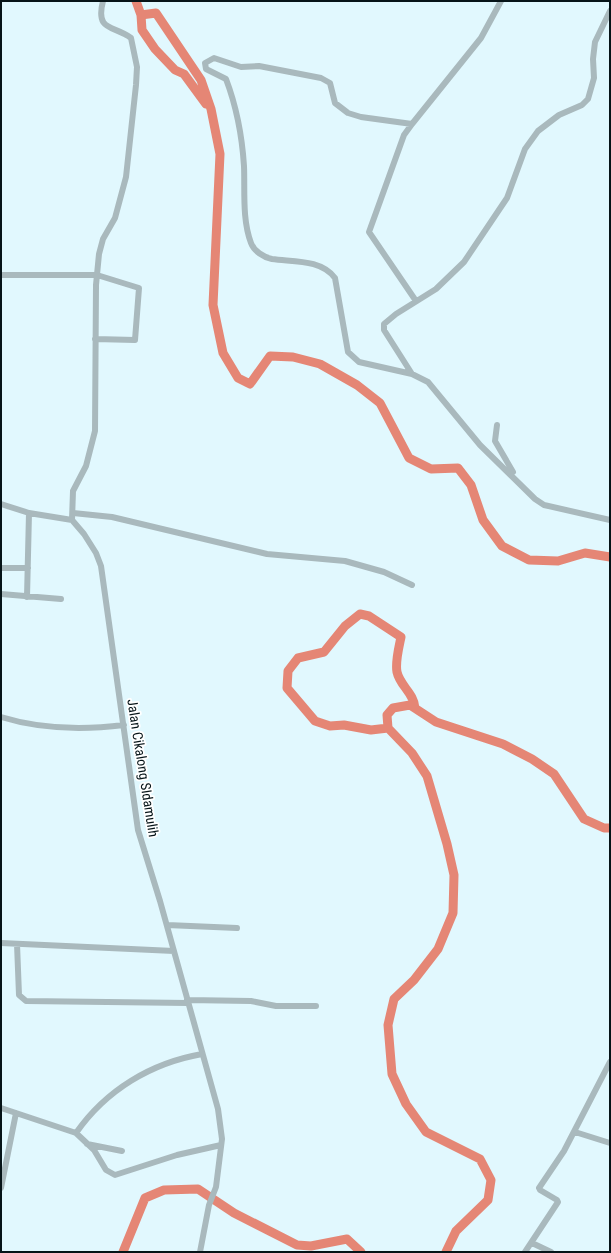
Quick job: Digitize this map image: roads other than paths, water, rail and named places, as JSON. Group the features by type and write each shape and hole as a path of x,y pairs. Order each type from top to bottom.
{"street":[{"path":"1,504 29,513 72,520 73,491 86,466 95,431 95,339 97,275 100,246 115,218 124,186 137,67 131,38 103,23 100,16 103,1"},
{"path":"416,301 369,232 404,135 481,38 501,1"},
{"path":"412,374 387,336 383,326 396,314 436,289 464,262 507,198 525,149 538,131 559,115 582,104 588,99 594,78 593,60 595,42 610,11"},
{"path":"412,124 361,117 348,113 335,103 330,83 322,78 260,66 241,67 214,58 205,63 207,72 222,76 226,79 237,109 244,164 246,222 251,244 256,250 265,257 316,264 330,271 335,278 348,352 359,362 412,374 428,382 480,445 544,505 610,520"},
{"path":"1,275 97,275 136,286 140,290 135,340 95,339"},
{"path":"497,425 495,433 498,446 510,468 525,488"},
{"path":"27,597 29,513"},
{"path":"73,513 112,517 267,554 345,561 384,572 412,585"},
{"name":"Jalan Cikalong SIdamulih","path":"72,520 84,534 102,566 138,830 167,925 218,1109 221,1145 216,1187 209,1205 200,1252"},
{"path":"1,568 28,568"},
{"path":"1,594 61,599"},
{"path":"1,717 18,722 62,727 106,727 124,725"},
{"path":"167,925 237,928"},
{"path":"1,943 174,951"},
{"path":"17,944 19,995 26,1001 251,1001 276,1006 316,1006"},
{"path":"76,1133 89,1115 115,1091 130,1081 165,1062 202,1054"},
{"path":"525,1252 558,1202 539,1188 575,1132 610,1062"},
{"path":"1,1108 76,1133 94,1150 106,1170 115,1175 176,1155 221,1145"},
{"path":"1,1188 16,1113"},
{"path":"575,1132 610,1143"},
{"path":"88,1144 122,1151"},
{"path":"532,1243 550,1252"}],"waterway":[{"path":"136,1 141,15 156,13 201,80 211,109 220,154 213,305 223,353 238,378 250,384 270,356 293,357 320,364 357,385 380,403 409,458 431,469 458,468 471,485 483,520 502,546 529,560 558,561 585,553 610,557"},
{"path":"141,15 142,30 155,49 175,70 184,74 206,104"},
{"path":"388,728 371,730 344,725 330,726 315,721 287,688 288,671 298,658 324,652 345,626 360,614 369,616 401,637 397,659 397,672 410,694 415,708"},
{"path":"446,1252 456,1231 488,1200 491,1180 480,1159 426,1132 406,1104 392,1074 388,1025 394,999 414,980 438,949 453,913 454,875 447,844 427,776 412,753 388,728 387,715 393,708 410,705 436,722 503,744 532,759 554,774 584,819 604,828 610,828"},
{"path":"123,1252 145,1198 164,1190 198,1189 234,1213 297,1245 311,1246 347,1239 361,1252"}]}
